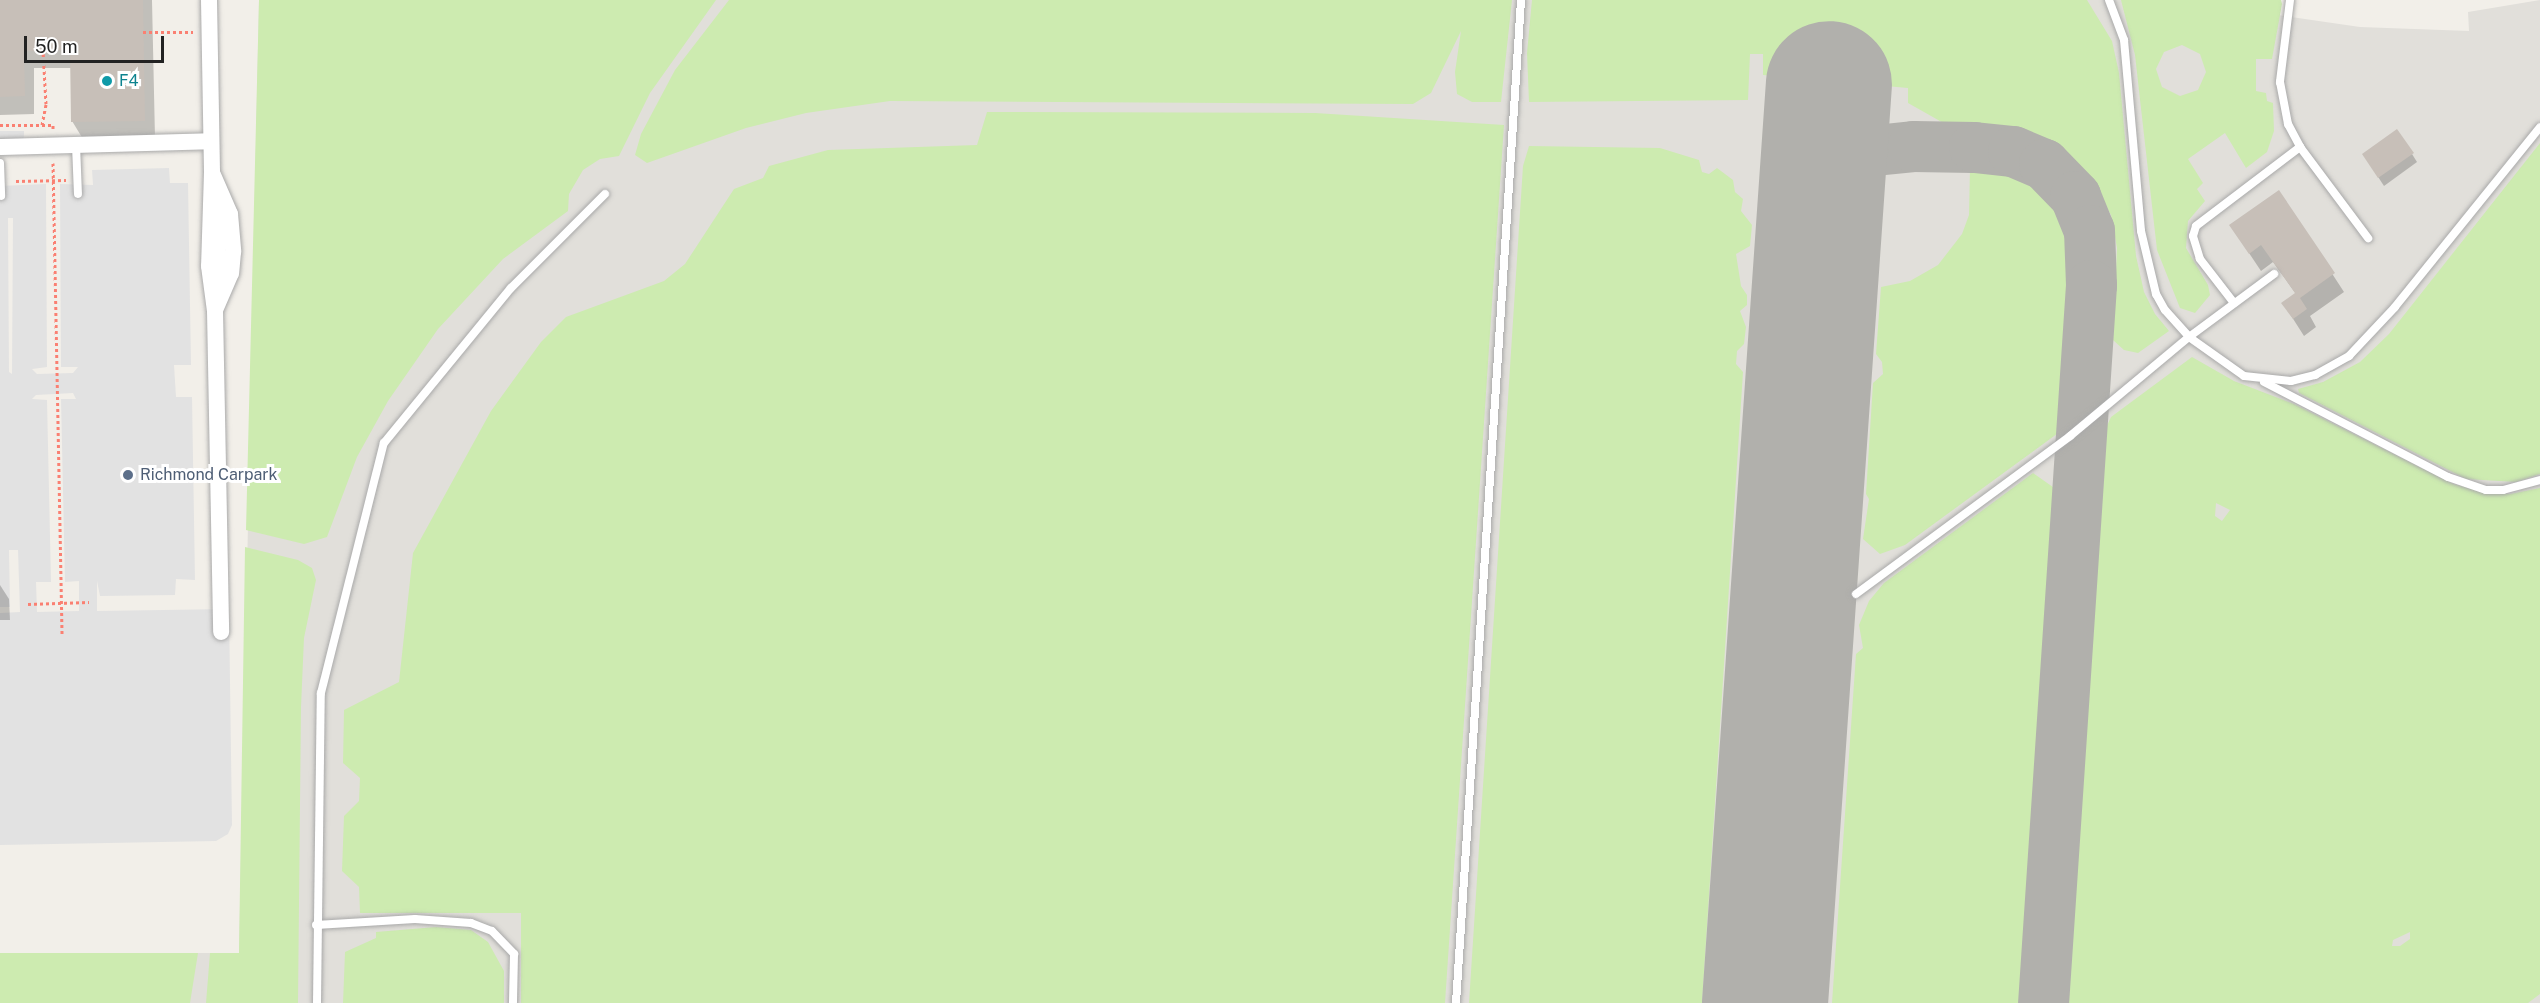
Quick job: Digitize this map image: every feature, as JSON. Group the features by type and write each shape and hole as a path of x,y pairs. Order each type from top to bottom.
{"street":[{"path":"209,0 212,172 208,266 214,311 221,632"},
{"path":"0,147 212,141"},
{"path":"212,172 230,214 233,252 231,273 214,311"}],"lane":[{"path":"1456,1003 1521,0"},
{"path":"2109,0 2124,40 2147,268 2165,310 2189,337 2225,365 2261,380 2448,477 2486,490 2503,490 2540,480"},
{"path":"2290,0 2280,92 2288,124 2300,147 2368,238"},
{"path":"2261,380 2291,381 2315,375 2362,345 2540,127"},
{"path":"76,145 78,194"},
{"path":"2234,303 2200,259 2193,236 2196,226 2300,147"},
{"path":"0,163 1,196"},
{"path":"317,1003 316,925 321,693 384,443 511,288 605,194"},
{"path":"1856,594 2070,436 2189,337 2274,274"},
{"path":"316,925 415,919 471,923 492,931 513,954 513,1003"}],"path":[{"path":"144,32 209,32"},
{"path":"42,125 46,104 43,51"},
{"path":"0,125 53,125 62,635"},
{"path":"16,181 78,180"},
{"path":"28,604 89,602"}],"shaded area":[{"path":"259,0 2214,0 2251,11 2360,27 2469,31 2468,12 2540,0 2540,1003 0,1003 0,953 239,953"},
{"path":"0,131 24,131 24,139 0,139"},
{"name":"Richmond Carpark","path":"169,168 170,183 188,183 191,365 174,365 176,397 192,397 195,580 176,579 175,595 100,596 97,581 97,611 229,609 232,825 228,834 216,841 0,845 0,613 20,612 18,550 9,550 10,607 0,607 0,186 46,184 47,367 32,369 37,374 73,373 78,367 61,367 60,184 93,185 92,170","holes":["8,218 13,218 12,374 9,372","73,393 76,399 61,399 65,582 79,581 79,611 37,612 36,582 51,582 47,400 32,399 36,395"]}],"green space":[{"path":"259,0 716,0 650,93 619,156 600,159 583,170 569,194 568,211 503,259 438,329 388,401 357,457 327,537 304,544 246,530"},
{"path":"729,0 1512,0 1501,102 1472,102 1457,94 1455,72 1461,31 1431,93 1413,104 890,101 806,113 746,128 647,163 635,155 641,134 675,70"},
{"path":"1532,0 2087,0 2112,41 2119,73 2136,256 2144,292 2155,314 2169,331 2138,353 2124,350 2113,340 2117,248 2111,215 2085,170 2047,140 2006,128 1947,125 1908,103 1908,88 1763,75 1763,54 1750,54 1748,100 1529,102 1527,53"},
{"path":"2121,0 2281,0 2272,59 2256,59 2256,91 2266,93 2267,101 2273,103 2274,131 2267,152 2246,168 2225,133 2188,159 2203,183 2197,189 2205,201 2188,221 2186,248 2208,285 2210,295 2195,313 2180,308 2157,250 2135,55","holes":["2182,45 2200,54 2206,72 2198,90 2180,96 2162,87 2156,69 2164,52"]},
{"path":"987,112 1315,113 1504,125 1445,1003 521,1003 521,913 360,913 359,887 342,871 344,816 359,801 360,778 343,763 344,710 399,682 413,553 491,411 541,342 566,317 664,281 685,264 734,189 763,178 769,166 828,150 977,145"},
{"path":"2540,143 2540,474 2516,482 2466,479 2299,393 2298,389 2323,382 2360,362 2389,334"},
{"path":"1529,146 1660,148 1699,160 1702,172 1709,174 1717,168 1733,180 1735,192 1743,199 1741,211 1752,225 1750,246 1736,254 1741,286 1747,295 1747,305 1740,311 1746,327 1744,344 1737,351 1736,364 1743,372 1702,1003 1469,1003 1523,166"},
{"path":"1994,166 2035,178 2060,200 2072,222 2077,254 2065,428 1905,545 1880,554 1863,539 1869,499 1866,494 1873,383 1883,374 1882,362 1876,354 1881,287 1910,281 1938,265 1962,234 1969,215 1970,168"},
{"path":"2192,357 2234,381 2294,404 2453,484 2486,493 2510,494 2540,488 2540,994 2528,1003 2066,1003 2105,430 2111,417","holes":["2216,503 2230,510 2222,521 2215,516","2410,932 2410,939 2400,946 2392,946 2393,940"]},
{"path":"2033,473 2060,492 2027,1003 1832,1003 1856,654 1863,648 1859,625 1869,601 1884,583"},
{"path":"245,547 298,560 312,568 316,580 304,638 301,707 298,1003 206,1003 210,953 239,953"},
{"path":"436,927 471,930 488,942 504,971 504,1003 343,1003 345,952 376,938 376,932"},
{"path":"0,953 198,953 190,1003 0,1003"}],"building":[{"name":"F4","path":"0,0 143,0 145,121 71,122 70,50 24,51 25,96 0,97"},
{"path":"2397,129 2414,153 2378,178 2362,154"},
{"path":"2279,190 2335,273 2300,298 2307,309 2293,319 2281,303 2295,293 2261,245 2249,254 2229,225"}],"taxiway":[{"path":"1822,203 1842,169 1865,151 1913,146 1974,147 2013,151 2044,164 2075,196 2089,230 2091,285 2043,1003"}],"runway":[{"path":"1765,1003 1829,84"}],"place":[{"name":"F4","path":"107,81"},
{"name":"Richmond Carpark","path":"128,475"}]}
